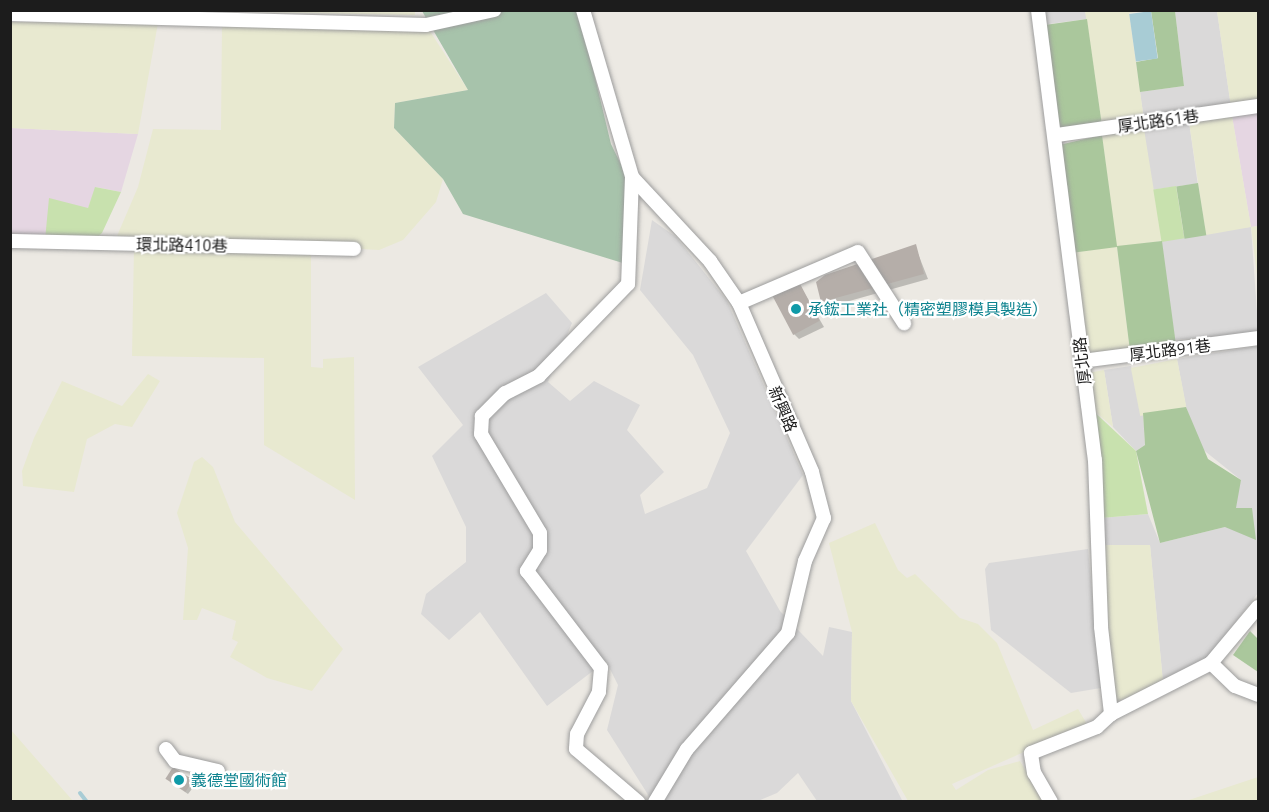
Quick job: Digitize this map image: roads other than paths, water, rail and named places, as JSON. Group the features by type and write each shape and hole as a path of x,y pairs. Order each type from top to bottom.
{"street":[{"path":"10,14 426,25 494,10"},
{"name":"新興路","path":"583,10 632,177 710,261 739,303 812,472 824,518 805,561 788,633 693,741 655,801"},
{"name":"厚北路","path":"1038,10 1057,135 1095,460 1101,627 1111,714"},
{"name":"厚北路61巷","path":"1057,135 1258,106"},
{"path":"632,177 628,284 539,376 505,393 482,416 481,434 540,533 540,550 526,571 602,668 599,692 577,734 576,749 638,801"},
{"name":"環北路410巷","path":"10,241 354,249"},
{"path":"739,303 858,252 904,323"},
{"name":"厚北路91巷","path":"1082,361 1258,338"},
{"path":"1052,801 1034,773 1031,753 1097,727 1111,714 1211,663 1258,607"},
{"path":"1211,663 1235,686 1258,695"},
{"path":"166,749 175,761 218,771"}],"water":[{"path":"1151,11 1158,59 1136,62 1129,14"}],"waterway":[{"path":"80,793 87,802"}],"place":[{"name":"承鋐工業社（精密塑膠模具製造）","path":"796,309"},
{"name":"義德堂國術館","path":"179,780"}]}
